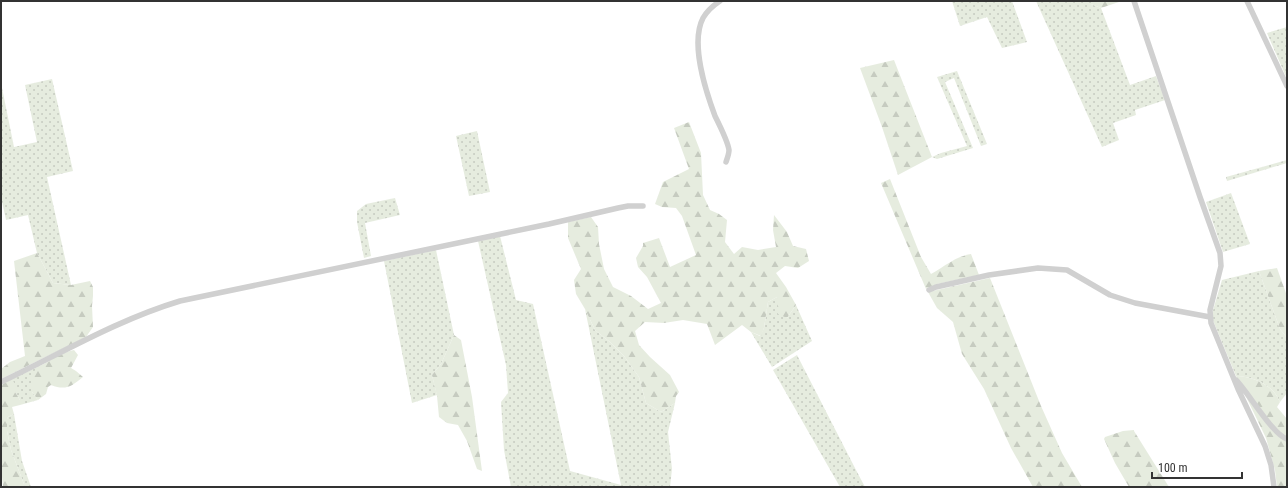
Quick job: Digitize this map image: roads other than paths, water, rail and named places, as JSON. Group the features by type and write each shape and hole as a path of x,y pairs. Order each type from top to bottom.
{"street":[{"path":"720,1 703,17 699,29 699,44 700,65 713,111 729,151 726,162"},
{"path":"1134,1 1220,253 1221,266 1210,317 1213,331 1265,446 1271,465 1274,487"},
{"path":"1247,1 1287,86"},
{"path":"1,382 103,332 159,308 180,301 549,224 618,208 643,206"},
{"path":"929,290 936,287 1003,273 1038,268 1067,270 1110,295 1135,303 1210,317"},
{"path":"1233,377 1242,386 1267,420 1283,438 1287,439"}]}
